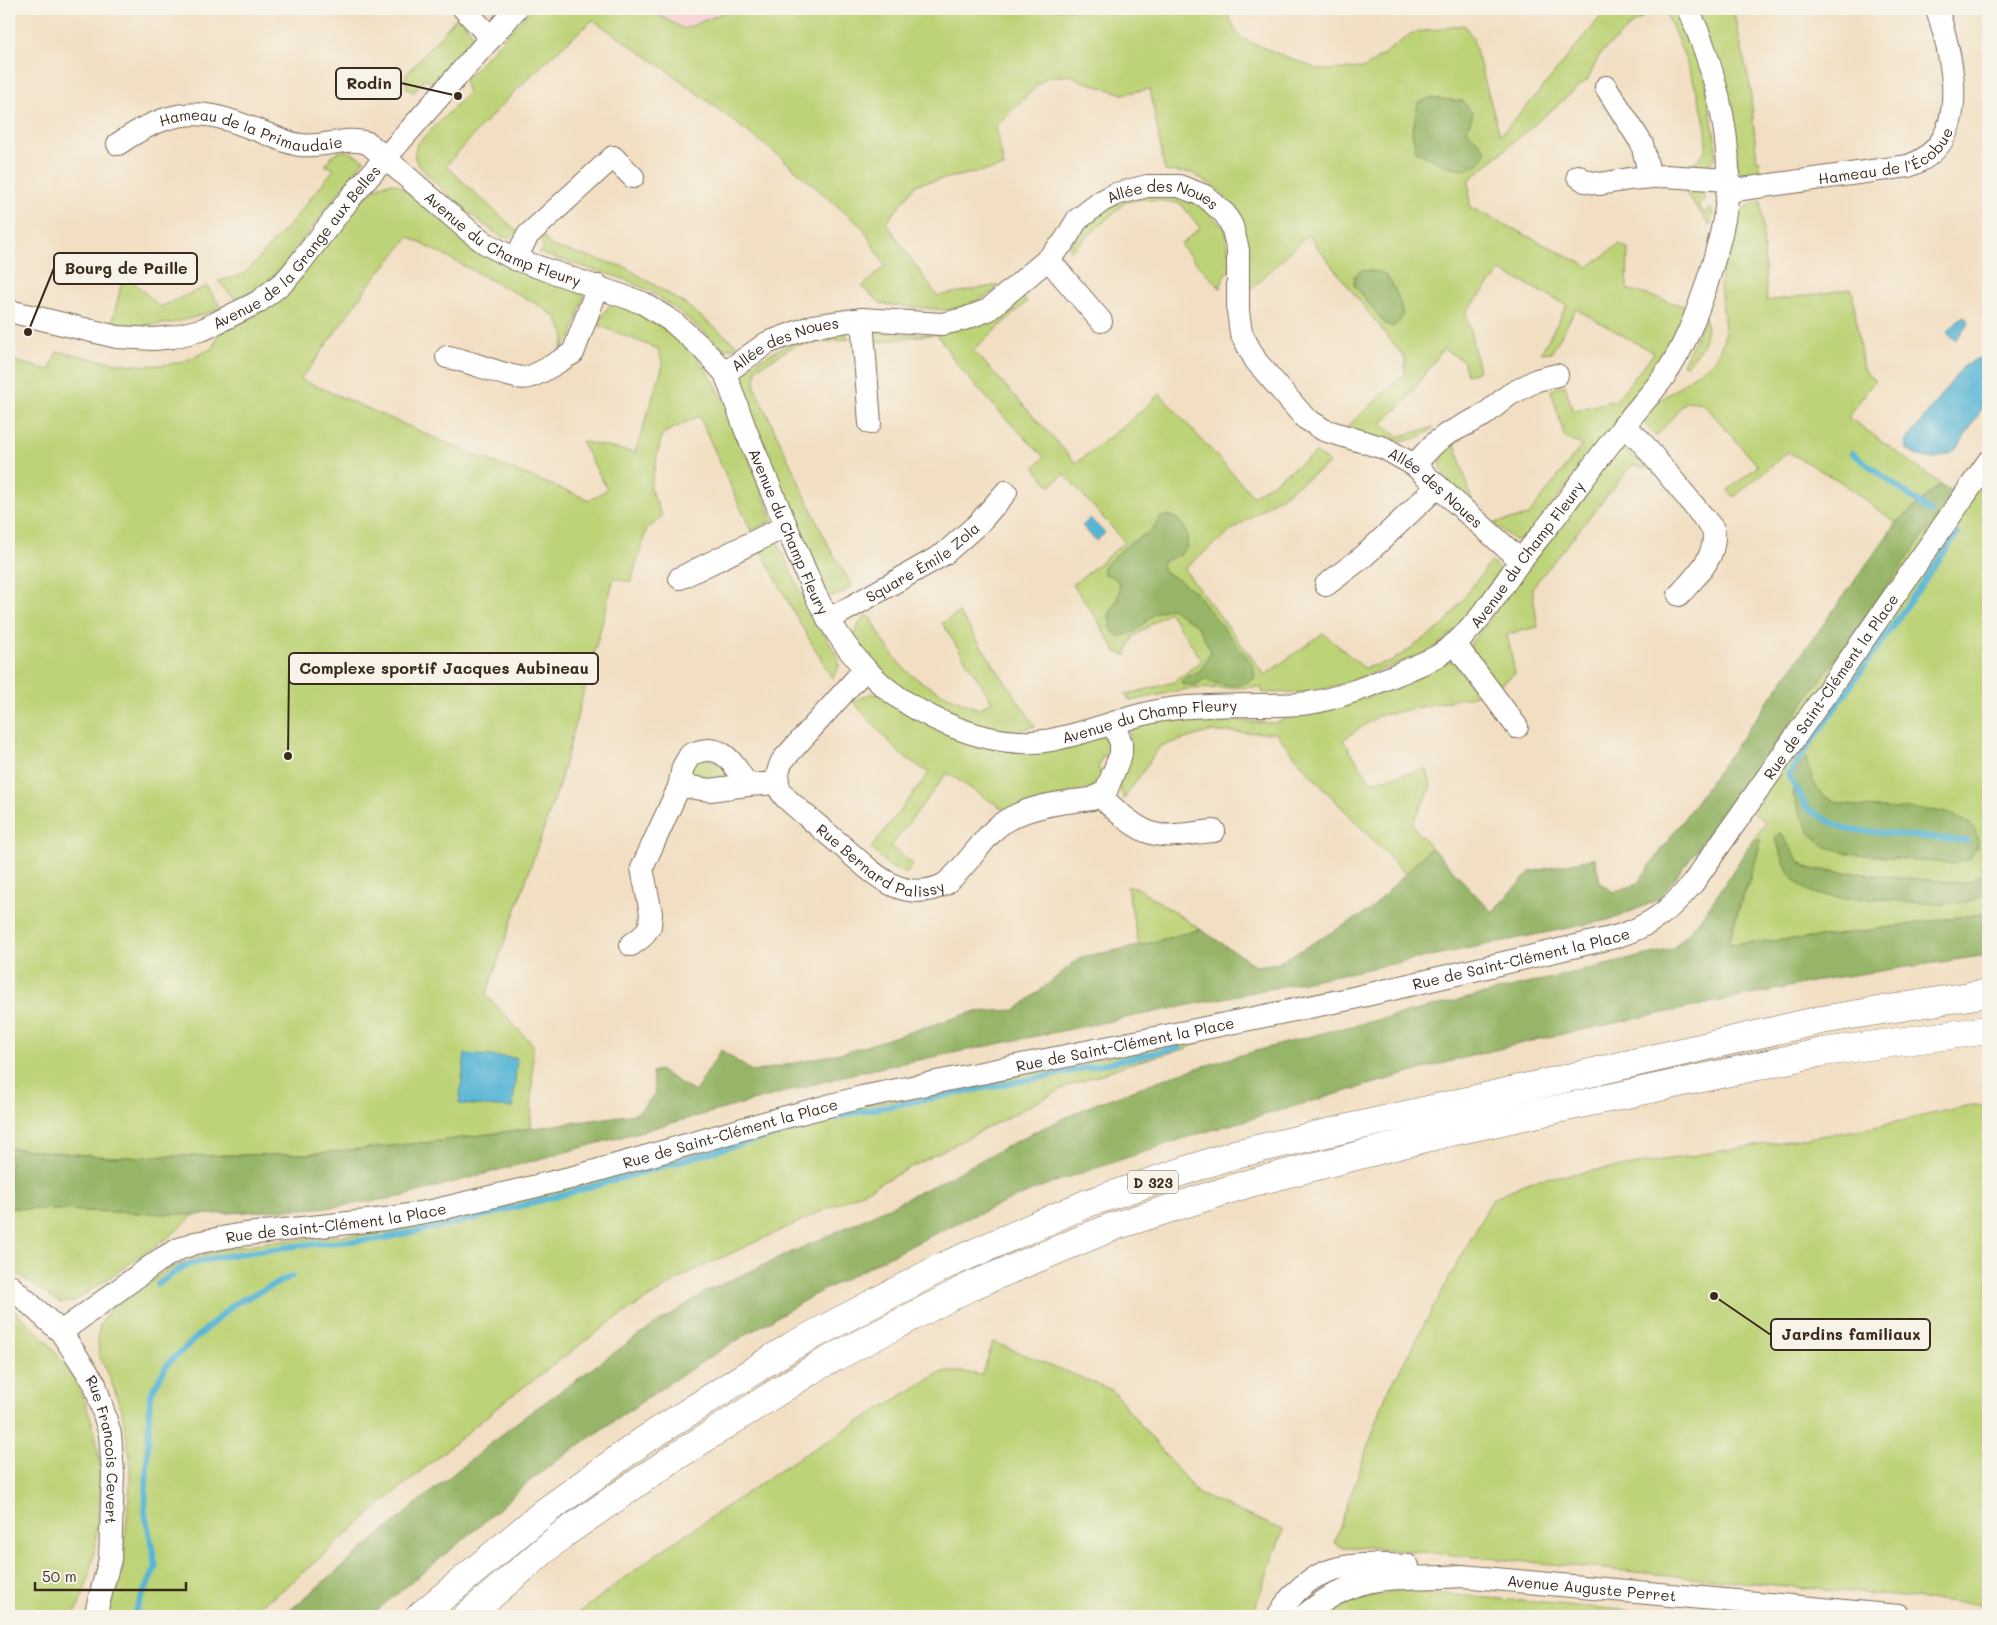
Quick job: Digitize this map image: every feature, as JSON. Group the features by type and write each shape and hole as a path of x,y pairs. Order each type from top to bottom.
{"highway":[{"name":"D 323","path":"420,1616 546,1511 643,1441 792,1346 944,1266 1088,1203 1235,1154 1822,1020 1988,992"},
{"name":"D 323","path":"467,1616 562,1535 669,1460 818,1366 970,1286 1112,1228 1250,1183 1446,1133 1823,1052 1988,1030"},
{"path":"1890,1042 1946,1052 1988,1049"}],"street":[{"path":"464,9 491,38"},
{"name":"Avenue de la Grange aux Belles","path":"9,311 86,330 135,339 173,337 204,329 258,302 285,281 351,197 516,9"},
{"name":"Avenue du Champ Fleury","path":"385,158 485,243 515,259 643,302 673,322 725,373 746,431 815,594 828,620 865,669 898,696 956,728 991,739 1016,742 1042,741 1164,710 1312,703 1367,686 1434,658 1455,644 1486,611 1521,561 1623,426 1671,367 1694,321 1718,246 1728,185 1726,148 1717,94 1698,30 1688,9"},
{"name":"Hameau de l'Écobue","path":"1578,176 1585,181 1600,184 1650,177 1728,185 1908,166 1929,157 1947,132 1953,104 1950,55 1938,9"},
{"path":"1606,87 1642,144 1650,177"},
{"name":"Hameau de la Primaudaie","path":"118,144 141,128 156,122 198,114 225,119 301,145 356,140 368,143 385,158"},
{"path":"515,259 528,235 613,157 632,177"},
{"name":"Allée des Noues","path":"725,373 767,343 813,326 862,319 922,324 942,324 964,320 988,310 1048,260 1064,242 1077,220 1102,201 1116,194 1139,187 1163,184 1192,189 1205,196 1225,214 1236,237 1238,250 1239,323 1245,343 1256,361 1305,418 1334,434 1384,448 1414,465 1521,561"},
{"path":"1048,260 1102,321"},
{"path":"447,357 468,360 503,374 527,378 573,353 598,286"},
{"path":"862,319 870,423"},
{"path":"1414,465 1447,434 1484,415 1509,395 1537,380 1557,375"},
{"path":"1623,426 1640,440 1713,529 1712,547 1706,562 1679,595"},
{"name":"Rue de Saint-Clément la Place","path":"61,1332 161,1259 195,1243 238,1235 385,1220 474,1202 574,1177 845,1102 1349,999 1615,937 1646,926 1669,910 1693,883 1988,462"},
{"path":"1326,585 1364,556 1438,486"},
{"name":"Square Émile Zola","path":"828,620 944,554 979,523 1006,492"},
{"path":"680,578 786,526"},
{"path":"1455,644 1517,727"},
{"path":"679,787 710,790 777,783 782,761 865,669"},
{"path":"1113,723 1122,754 1110,784 1100,796 1123,817 1151,833 1172,835 1214,831"},
{"path":"631,945 642,937 650,926 651,913 642,868 679,787 683,767 690,755 705,750 721,753 734,762 747,785"},
{"name":"Rue Bernard Palissy","path":"777,783 788,800 879,878 890,884 913,891 936,888 945,884 995,829 1013,816 1036,808 1092,800 1100,796"},
{"name":"Rue Francois Cevert","path":"9,1285 61,1332 95,1384 110,1434 113,1473 110,1559 95,1616"},
{"name":"Rue Francois Cevert","path":"9,1293 31,1304"},
{"name":"Avenue Auguste Perret","path":"1278,1616 1298,1590 1323,1572 1348,1565 1375,1564 1431,1568 1462,1576 1899,1616"},
{"name":"Avenue Auguste Perret","path":"1304,1616 1330,1597 1348,1587 1384,1578 1431,1579 1462,1576"}],"shaded area":[{"path":"648,9 732,9 684,29"}],"green space":[{"path":"531,9 648,9 684,29 732,9 1225,9 1238,35 1249,42 1320,70 1365,68 1412,33 1464,25 1472,36 1500,135 1534,98 1607,9 1655,9 1634,23 1600,54 1588,79 1469,180 1470,207 1589,267 1619,244 1628,249 1627,289 1684,306 1682,324 1658,368 1527,538 1514,540 1493,523 1528,516 1582,445 1565,438 1551,390 1565,385 1573,411 1616,400 1654,353 1576,309 1552,352 1541,353 1567,305 1501,271 1466,312 1479,371 1467,375 1463,360 1443,349 1404,403 1382,423 1398,437 1434,427 1424,435 1403,441 1380,438 1346,428 1405,374 1405,359 1308,235 1246,294 1243,229 1235,208 1215,187 1192,173 1165,171 1150,89 1123,94 1085,82 1070,75 1045,78 996,126 1004,167 917,184 886,223 937,296 998,285 993,292 964,307 945,310 882,304 862,287 885,266 863,228 778,155 667,70 593,20 516,90 446,166 519,233 510,237 504,237 486,226 444,191 422,170 417,163 415,154 417,144 468,93 464,81"},
{"path":"1664,9 1678,9 1706,83 1716,145 1716,156 1708,166 1685,167 1704,153 1707,138 1700,101 1693,80"},
{"path":"1700,9 1734,9 1750,86 1757,161 1760,161 1761,179 1746,176 1739,170"},
{"path":"458,16 472,33 472,40 432,85 425,78 414,92 407,89 405,76"},
{"path":"1430,98 1463,101 1473,114 1467,130 1486,149 1482,160 1475,166 1467,169 1450,167 1416,152 1412,133 1418,103"},
{"path":"346,150 364,160 279,271 258,288 237,301 218,281 242,275 250,268 294,219 334,169 325,165 335,153"},
{"path":"391,183 399,185 439,218 582,292 584,296 572,335 561,351 565,335 556,317 542,307 409,237 368,286 300,379 470,453 590,500 607,489 581,441 635,453 663,365 658,349 598,325 603,314 618,300 686,342 712,378 737,427 773,520 751,531 699,416 662,434 650,488 662,516 646,531 631,582 614,578 559,785 486,995 533,1045 531,1128 432,1142 307,1154 109,1157 9,1148 9,360 50,370 57,352 122,364 138,365 169,364 195,357 213,348 217,336 221,332 252,318 276,301 365,197 382,185"},
{"path":"1682,188 1697,189 1704,195 1706,199 1698,205 1704,213 1711,209 1713,215 1710,226"},
{"path":"1134,195 1190,195 1226,230 1230,272 1226,272 1220,288 1180,245 1200,228 1181,204 1141,199 1126,202 1071,251 1069,248 1091,217"},
{"path":"1761,201 1767,301 1852,289 1863,369 1875,380 1848,417 1941,484 1896,523 1841,482 1788,452 1734,497 1728,490 1758,466 1703,403 1686,401 1656,437 1642,420 1647,410 1715,360 1723,342 1725,328 1720,286 1723,256 1731,220 1745,207"},
{"path":"538,231 551,246 625,267 685,304 737,345 734,348 726,349 718,347 705,333 676,309 650,291 624,279 539,253 543,250 541,241 534,241"},
{"path":"1362,270 1383,273 1394,288 1399,300 1402,317 1393,327 1385,324 1354,285 1354,276"},
{"path":"124,273 160,307 207,286 221,308 193,318 155,325 112,323"},
{"path":"1022,296 1027,302 973,350 1076,463 1125,425 1160,394 1253,496 1316,453 1330,463 1232,530 1184,569 1265,675 1323,633 1364,668 1392,661 1444,625 1491,561 1501,571 1460,626 1430,651 1347,683 1311,692 1263,693 1261,687 1187,689 1131,701 1125,695 1174,682 1202,660 1169,612 1133,637 1126,655 1116,652 1097,619 1073,585 1125,542 1064,474 1050,486 1034,467 1044,457 1006,419 959,367 937,334 998,315"},
{"path":"1705,318 1706,331 1703,344 1691,361 1686,365 1683,364"},
{"path":"874,331 898,334 937,334 869,343"},
{"path":"845,332 849,339 796,345 756,369 755,388 829,547 852,586 841,594 830,596 824,592 746,408 740,382 745,372 752,365 783,347 810,336"},
{"path":"1454,440 1474,507 1451,484 1441,467 1441,458 1445,449"},
{"path":"1621,445 1647,468 1632,465 1532,588 1538,627 1507,634 1515,673 1496,689 1470,650 1471,643"},
{"path":"1988,462 1988,870 1971,881 1960,883 1811,869 1800,862 1780,832 1776,837 1788,872 1830,896 1957,903 1974,900 1988,894 1988,913 1822,937 1729,944 1750,879 1760,840 1753,840 1766,823 1735,799 1954,493"},
{"path":"1941,484 1954,493 1728,809 1658,900 1613,919 859,1072 400,1197 333,1207 194,1215 9,1208 9,1148 109,1157 307,1154 432,1142 635,1114 641,1110 655,1093 652,1072 659,1070 695,1092 721,1050 753,1072 850,1051 973,1012 1016,1010 1081,957 1139,946 1200,929 1256,966 1278,963 1369,911 1431,847 1492,912 1530,872 1595,858 1600,882 1613,892 1637,884 1896,523"},
{"path":"1168,515 1182,523 1187,537 1187,548 1180,555 1162,562 1164,572 1194,591 1253,665 1255,678 1243,684 1217,684 1204,680 1196,685 1183,685 1181,682 1185,677 1200,671 1211,651 1198,627 1171,608 1155,613 1135,632 1118,637 1110,624 1109,615 1118,597 1119,585 1112,577 1104,574 1103,567 1128,544 1151,531 1159,518"},
{"path":"775,541 778,543 800,591 838,658 838,668 832,678 759,547"},
{"path":"959,613 1035,726 1009,734 960,722 882,675 857,644 854,636 859,623 868,614 891,652 907,671 926,685 979,709 992,701 942,623"},
{"path":"1448,661 1454,661 1477,695 1378,716 1343,740 1371,782 1427,769 1431,788 1412,825 1431,847 1406,875 1308,772 1276,733 1209,732 1160,746 1124,799 1119,786 1130,737 1129,730 1136,721 1212,717 1276,723 1295,714 1365,698 1417,678"},
{"path":"869,694 880,694 954,736 1105,737 1111,746 1112,757 1102,756 1098,770 1106,773 1097,786 1006,811 947,773 891,846 913,864 906,874 889,866 871,848 929,773 899,753 853,702"},
{"path":"701,755 731,769 726,782 691,777 689,764"},
{"path":"1806,757 1814,782 1823,795 1839,802 1859,806 1947,813 1964,819 1975,830 1978,845 1970,859 1953,864 1847,853 1824,846 1811,834 1800,814 1793,794 1793,775"},
{"path":"1780,832 1800,862 1811,869 1960,883 1971,881 1988,870 1988,894 1967,902 1940,904 1835,897 1817,894 1802,887 1791,875 1783,861 1775,837"},
{"path":"1753,840 1761,840 1754,866 1735,918 1729,944 1822,937 1988,913 1988,955 1826,979 1539,1039 1455,1060 1191,1136 1046,1185 961,1221 812,1296 672,1381 526,1484 475,1530 370,1616 283,1616 520,1420 639,1335 707,1291 871,1216 946,1179 1028,1135 1095,1104 1174,1075 1319,1034 1672,949 1706,911"},
{"path":"1127,887 1136,887 1200,929 1139,946"},
{"path":"1210,1036 1185,1049 1128,1064 1066,1087 861,1193 689,1273 615,1319 505,1401 380,1505 284,1589 244,1616 107,1616 122,1570 130,1485 130,1458 122,1411 108,1373 99,1356 98,1336 100,1325 111,1307 170,1268 217,1250 268,1242 380,1232 473,1214 869,1104"},
{"path":"1971,1105 1988,1106 1988,1605 1369,1547 1342,1547 1334,1543 1386,1395 1493,1198 1534,1180 1865,1129"},
{"path":"9,1208 194,1215 169,1237 73,1302 61,1303 9,1268"},
{"path":"9,1306 28,1322 60,1358 84,1400 92,1422 100,1471 98,1517 91,1568 80,1604 74,1616 9,1616"},
{"path":"993,1342 1112,1390 1198,1494 1283,1530 1252,1616 575,1616 655,1555 792,1462 941,1372 963,1372 982,1375"},
{"path":"1412,1591 1688,1616 1327,1616 1357,1600 1390,1593"}],"water":[{"path":"1963,317 1967,319 1968,325 1955,340 1947,333"},
{"path":"1988,358 1988,399 1958,447 1949,454 1932,459 1915,455 1907,449 1905,442 1963,367 1976,359"},
{"path":"1090,518 1105,533 1096,541 1082,526"},
{"path":"465,1054 517,1058 513,1108 459,1104"}],"waterway":[{"path":"1852,453 1931,512"},
{"path":"1957,534 1788,775 1808,809 1844,829 1966,841"},
{"path":"158,1284 185,1266 217,1257 302,1245 380,1239 464,1221 853,1113 1058,1074 1180,1047"},
{"path":"133,1616 156,1567 145,1513 150,1396 168,1363 234,1304 292,1276"}],"place":[{"name":"Rodin","path":"458,96"},
{"name":"Bourg de Paille","path":"28,332"},
{"name":"Complexe sportif Jacques Aubineau","path":"288,756"},
{"name":"Jardins familiaux","path":"1714,1296"}]}
